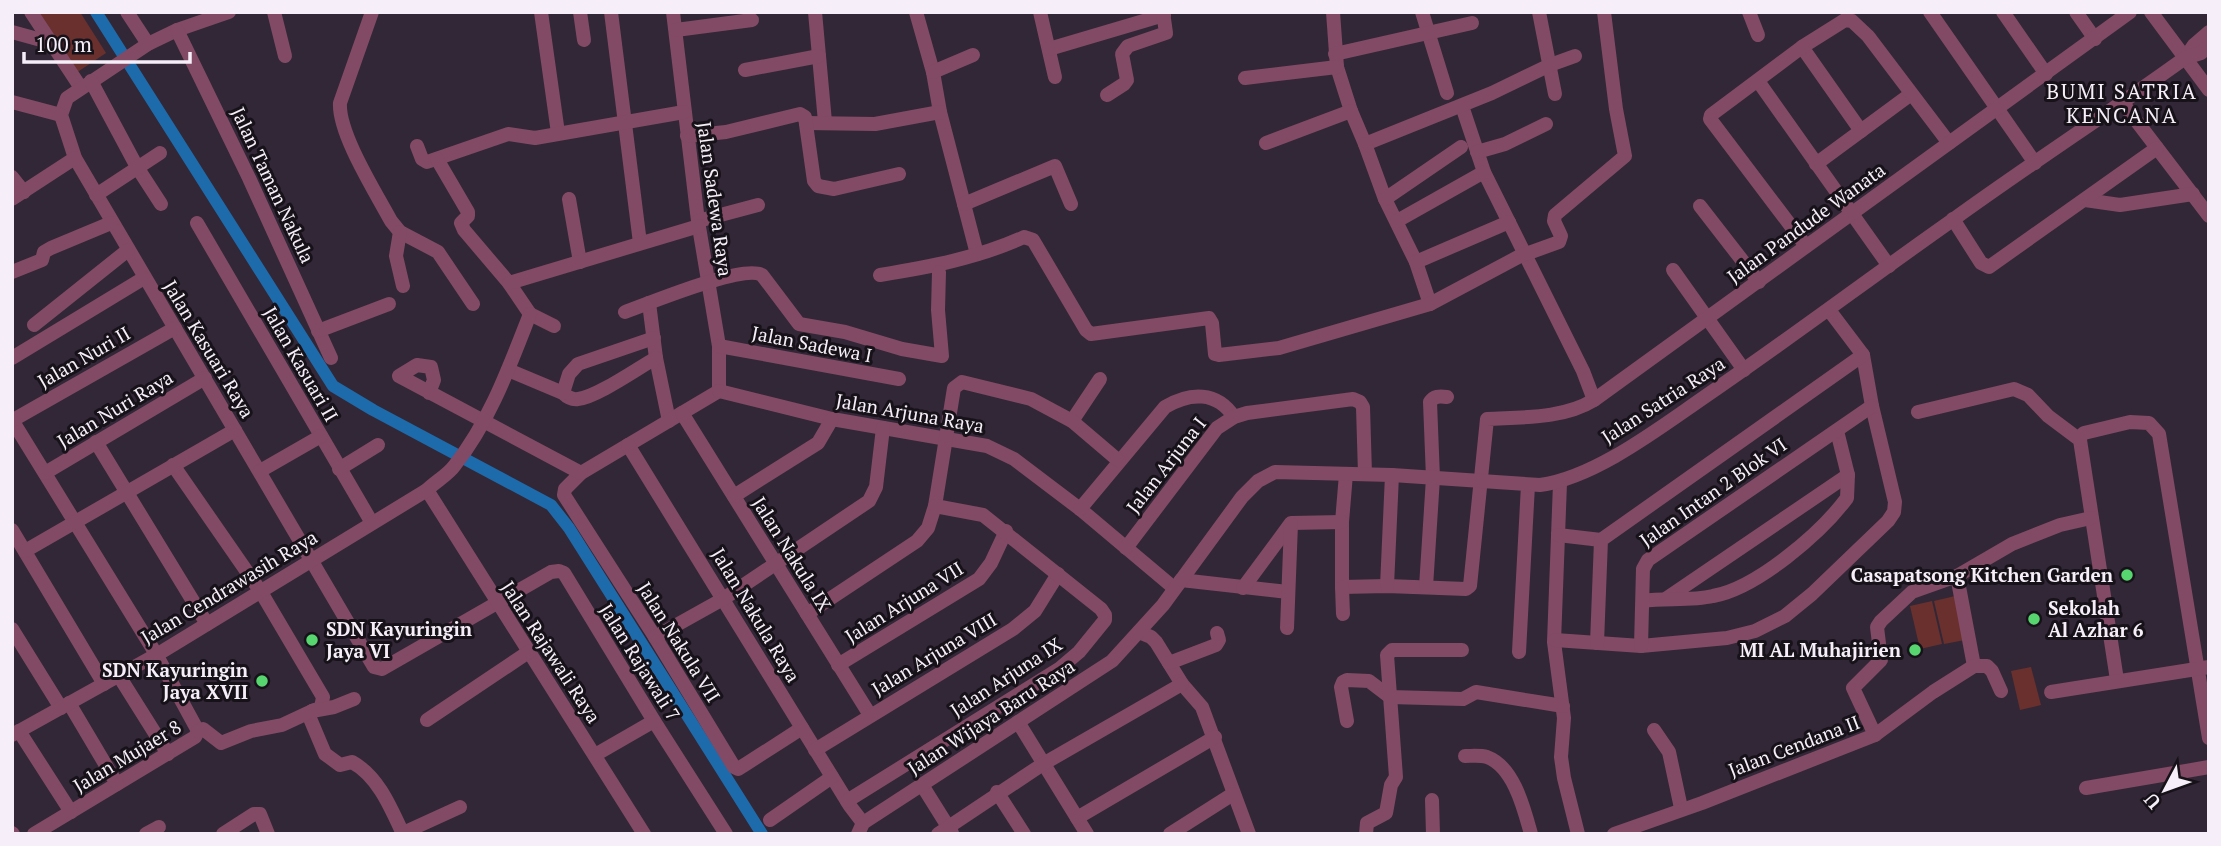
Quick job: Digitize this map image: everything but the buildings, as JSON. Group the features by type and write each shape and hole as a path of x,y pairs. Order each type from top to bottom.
{"street":[{"path":"31,12 52,43 86,84 161,204"},
{"path":"127,12 144,47"},
{"path":"12,102 61,115 67,98 144,47 177,30 229,12"},
{"path":"274,12 285,57"},
{"path":"372,12 339,107 349,140 391,221 400,232 438,252 473,304"},
{"path":"541,12 558,133"},
{"path":"580,12 584,40"},
{"path":"611,12 640,243"},
{"name":"Jalan Sadewa Raya","path":"673,12 687,136 719,346 719,391"},
{"path":"815,12 825,122"},
{"path":"916,12 977,254"},
{"path":"1040,12 1055,77"},
{"path":"1333,12 1336,61 1351,111 1385,199 1416,262 1430,304"},
{"path":"1422,12 1447,93"},
{"path":"1539,12 1555,94"},
{"path":"880,275 939,265 995,250 1028,237 1033,240 1086,330 1091,334 1209,318 1212,323 1215,354 1219,355 1279,348 1430,304 1524,255 1559,242 1561,236 1554,221 1555,215 1625,156 1616,109 1604,12"},
{"path":"1749,12 1758,35"},
{"path":"1930,12 2035,163"},
{"path":"2003,12 2046,74"},
{"path":"2076,12 2095,39"},
{"name":"Jalan Pandude Wanata","path":"1480,481 1487,419 1543,416 1586,405 1594,400 2130,12"},
{"path":"2151,12 2209,90"},
{"path":"1049,49 1163,14 1166,33 1128,47 1122,54 1127,80 1107,95"},
{"path":"1806,246 1710,116 1802,47 1849,19 1868,36 1949,143"},
{"path":"676,30 752,20"},
{"path":"1245,78 1336,61 1427,33 1472,23"},
{"name":"Jalan Taman Nakula","path":"177,30 331,358"},
{"path":"12,32 52,43"},
{"name":"Jalan Satria Raya","path":"2185,58 2194,45 2209,32"},
{"name":"Jalan Satria Raya","path":"1141,631 1242,497 1266,475 1275,472 1365,474 1528,485 1560,483 1598,465 1652,433 1829,310 1953,219 2185,58 2209,46"},
{"path":"1802,47 1861,131"},
{"path":"933,72 972,55"},
{"path":"745,70 819,56"},
{"path":"1365,144 1462,106 1575,56"},
{"path":"1758,81 1889,266"},
{"path":"1816,164 1911,94"},
{"path":"2122,102 2209,216"},
{"path":"1462,106 1484,172 1583,371 1594,400"},
{"path":"1266,143 1351,111"},
{"path":"417,146 424,162 508,134 535,138 684,112"},
{"path":"806,123 875,124 940,112"},
{"path":"687,136 726,132 800,114 805,117 814,181 818,186 834,189 900,174"},
{"name":"Jalan Kasuari Raya","path":"61,115 75,158 111,223 374,667 378,670 496,603"},
{"path":"1477,152 1505,144 1546,124"},
{"path":"1385,199 1461,147"},
{"path":"1953,219 1981,263 1988,267 2157,148"},
{"path":"96,195 160,153"},
{"path":"12,177 18,195 75,158"},
{"path":"437,159 468,214 461,223 464,230 509,283 530,314 554,326"},
{"path":"964,204 1055,166 1071,204"},
{"path":"1397,221 1484,172"},
{"path":"2085,200 2120,205 2193,194"},
{"path":"569,199 580,262"},
{"path":"509,283 758,205"},
{"path":"1700,206 1759,282"},
{"path":"1416,262 1509,222"},
{"path":"12,272 42,260 44,252 51,248 111,223"},
{"name":"Jalan Kasuari II","path":"197,223 372,523"},
{"path":"400,232 396,256 403,286"},
{"path":"34,325 128,250"},
{"path":"1673,270 1744,370"},
{"path":"625,312 708,282 750,271 762,275 799,324 845,332 902,349 942,356 938,310 939,272"},
{"path":"12,358 144,278"},
{"path":"649,303 656,358 676,417"},
{"path":"318,331 389,304"},
{"path":"1555,640 1641,646 1727,638 1755,631 1785,616 1880,530 1894,512 1895,502 1863,355 1829,310"},
{"name":"Jalan Cendrawasih Raya","path":"14,733 119,676 427,490 454,467 483,421 508,370 530,314"},
{"name":"Jalan Nuri II","path":"12,420 175,328"},
{"path":"563,393 569,374 578,364 653,338"},
{"name":"Jalan Sadewa I","path":"719,346 899,379"},
{"path":"1558,536 1601,540 1863,355"},
{"path":"508,370 563,393 568,398 578,399 596,392 656,358"},
{"path":"429,393 434,380 431,366 417,365 399,376 429,393 581,473 719,391"},
{"name":"Jalan Nuri Raya","path":"46,473 205,378"},
{"path":"1072,421 1100,379"},
{"path":"807,614 917,541 928,528 954,388 962,382 1031,399 1072,421 1119,461"},
{"path":"1918,412 2014,388 2028,396 2048,416 2080,440"},
{"name":"Jalan Arjuna Raya","path":"719,391 832,419 987,446 1002,452 1178,584"},
{"path":"1426,587 1433,478 1430,402 1439,396 1447,397"},
{"path":"1080,509 1165,407 1178,401 1212,397 1222,401 1234,417"},
{"name":"Jalan Arjuna I","path":"1127,545 1217,428 1234,417 1247,413 1353,399 1361,403 1365,474"},
{"name":"Jalan Intan 2 Blok VI","path":"1641,646 1643,569 1648,560 1872,406"},
{"name":"Jalan Nakula IX","path":"676,417 734,496 870,715"},
{"path":"734,496 818,443 832,419"},
{"name":"Jalan Mujaer 8","path":"12,420 156,654 198,731 195,737 168,754 34,834"},
{"path":"2117,680 2080,437 2084,433 2130,422 2149,423 2159,434 2203,668 2209,738"},
{"path":"656,637 723,599 869,501 876,487 883,428"},
{"path":"25,551 234,430"},
{"path":"1643,601 1712,597 1740,589 1772,569 1847,498 1848,475 1837,431"},
{"path":"260,471 321,436"},
{"path":"96,442 207,624"},
{"path":"339,469 378,445"},
{"name":"Jalan Nakula Raya","path":"628,445 855,816"},
{"path":"173,465 261,592 323,697 321,708 282,725 251,731 221,743 209,732 203,729 198,731"},
{"name":"Jalan Nakula VII","path":"581,473 565,489 564,495 656,637 734,767 738,769 802,728"},
{"path":"1343,614 1342,522 1346,474"},
{"path":"1387,586 1392,475"},
{"path":"1667,598 1848,475"},
{"path":"1342,587 1387,586 1461,590 1470,586 1480,481"},
{"path":"1560,483 1555,640 1563,706 1561,757 1578,834"},
{"path":"1519,652 1528,485"},
{"name":"Jalan Rajawali Raya","path":"427,490 496,603 530,651 638,832"},
{"name":"Jalan Arjuna IX","path":"855,816 1059,669 1079,652 1105,620 1101,609 983,515 934,506"},
{"path":"1875,735 1853,688 1881,660 1877,627 1881,621 1912,592 1957,576 2012,544 2060,525 2091,518"},
{"path":"1291,523 1342,522"},
{"path":"1243,589 1291,523"},
{"path":"1287,628 1291,523"},
{"path":"12,530 104,684"},
{"name":"Jalan Arjuna VII","path":"838,665 979,579 991,564 1006,531"},
{"path":"1597,643 1601,540"},
{"name":"Jalan Rajawali 7","path":"496,603 551,572 564,573 726,834"},
{"name":"Jalan Arjuna VIII","path":"815,750 1013,629 1035,611 1058,574"},
{"path":"1957,576 1974,666 1987,666 2001,691"},
{"path":"1178,584 1288,592"},
{"path":"12,629 117,784"},
{"path":"1141,631 1156,642 1182,684 1202,707 1249,834"},
{"name":"Jalan Wijaya Baru Raya","path":"855,816 922,785 1112,662 1141,631"},
{"path":"1169,663 1216,645 1219,640 1217,633"},
{"path":"1366,834 1367,823 1386,813 1391,785 1396,777 1387,655 1392,650 1462,650"},
{"path":"427,720 530,651"},
{"name":"Jalan Cendana II","path":"1614,834 1875,735 1933,692 1974,666"},
{"path":"2051,692 2203,668"},
{"path":"119,676 168,754"},
{"path":"1347,721 1341,687 1347,680 1369,681 1390,697 1463,699 1476,692 1563,706"},
{"path":"922,785 946,831 997,792 1182,684"},
{"path":"312,711 325,710 354,699"},
{"path":"312,711 310,719 325,754 340,765 352,762 360,766 385,795 403,833 460,807"},
{"path":"594,755 654,720"},
{"path":"1018,722 1087,834"},
{"path":"1654,730 1668,752 1681,808"},
{"path":"14,733 71,812"},
{"path":"1077,818 1215,737"},
{"path":"1465,756 1487,757 1500,765 1515,789 1531,834"},
{"path":"2086,788 2209,767"},
{"path":"770,820 832,777"},
{"path":"997,792 1024,834"},
{"path":"1170,834 1233,794"},
{"path":"1432,800 1433,834"},
{"path":"223,834 254,814 260,814 268,834"}],"shaded area":[{"path":"36,12 80,12 106,53 76,73"},
{"path":"1955,596 1965,640 1944,644 1934,601"},
{"path":"1932,601 1942,644 1920,649 1910,606"},
{"path":"2031,667 2041,705 2020,710 2011,671"}],"waterway":[{"path":"96,12 333,386 551,505 569,528 762,834"}],"place":[{"name":"Casapatsong Kitchen Garden","path":"2127,575"},
{"name":"Sekolah Al Azhar 6","path":"2034,619"},
{"name":"SDN Kayuringin Jaya VI","path":"312,640"},
{"name":"MI AL Muhajirien","path":"1915,650"},
{"name":"SDN Kayuringin Jaya XVII","path":"262,681"}],"district":[{"name":"BUMI SATRIA KENCANA","path":"2122,104"}]}
